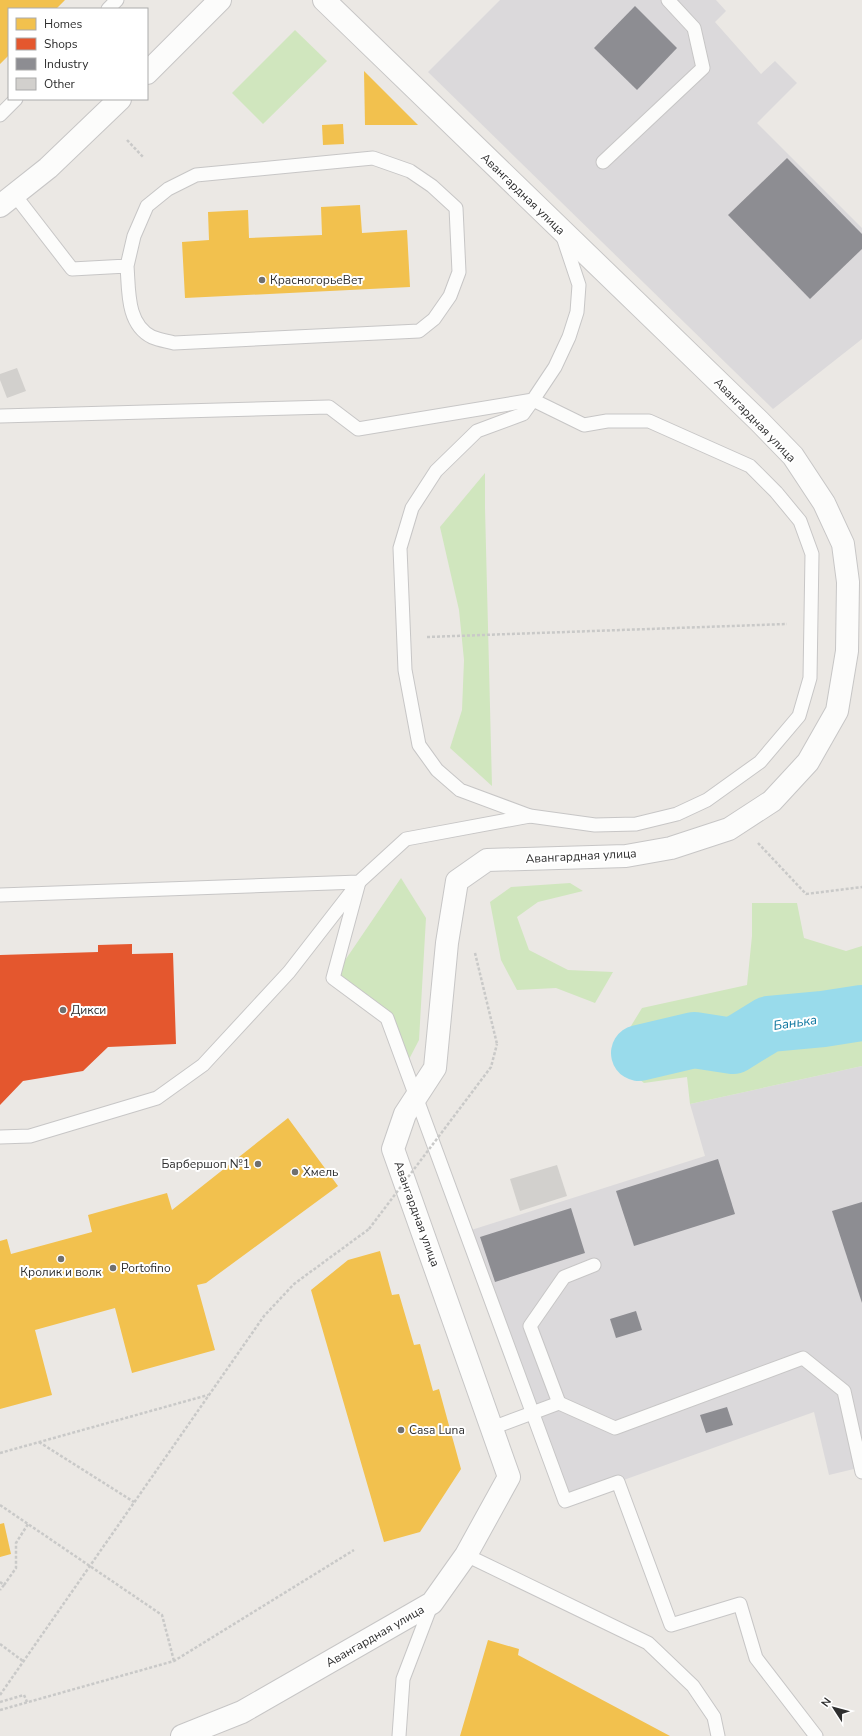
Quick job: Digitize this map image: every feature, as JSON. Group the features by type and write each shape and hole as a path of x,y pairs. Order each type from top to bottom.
{"street":[{"path":"148,72 220,0"},
{"name":"Авангардная улица","path":"182,1736 208,1732 432,1603 466,1555 509,1477 393,1149 405,1114 435,1068 447,944 457,881 488,860 626,856 671,848 729,829 772,800 808,762 836,711 847,651 848,582 842,544 824,503 792,456 759,420 324,0"},
{"path":"7,200 48,168 119,100"}],"lane":[{"path":"109,8 117,0"},
{"path":"603,162 703,68 694,28 668,0"},
{"path":"0,115 15,100"},
{"path":"373,158 410,171 432,186 456,208 459,272 450,296 434,319 419,331 174,343 151,336 139,325 131,311 127,266 134,236 147,206 168,189 196,175 373,158"},
{"path":"7,200 72,269 127,266"},
{"path":"0,416 329,407 358,429 533,400 584,425 608,421 649,421 750,466 776,492 800,521 812,554 810,678 798,716 760,762 707,800 677,814 636,824 595,825 530,816 460,790 437,770 419,745 405,670 400,548 412,508 436,471 477,431 523,414 533,400 555,367 569,337 577,312 579,285 561,230"},
{"path":"0,1137 30,1136 157,1098 203,1065 289,972 359,882 406,839 530,816"},
{"path":"0,895 359,882"},
{"path":"359,882 333,978 387,1018 565,1501 618,1482 671,1625 740,1604 756,1658 816,1736"},
{"path":"559,1403 530,1326 564,1277 594,1265"},
{"path":"492,1428 559,1403 615,1428 803,1358 844,1391 862,1472"},
{"path":"466,1555 648,1643 693,1686 714,1717 718,1736"},
{"path":"399,1736 403,1679 432,1603"}],"path":[{"path":"127,140 144,158"},
{"path":"404,638 790,624"},
{"path":"739,822 806,894 862,887"},
{"path":"0,1695 264,1316 294,1284 369,1229 491,1067 497,1044 474,951 447,944"},
{"path":"0,1453 208,1395"},
{"path":"39,1442 134,1502"},
{"path":"0,1505 162,1615 174,1662"},
{"path":"0,1590 16,1568 16,1543 28,1524"},
{"path":"0,1710 174,1662 354,1550"},
{"path":"0,1582 4,1584"},
{"path":"0,1644 24,1661"},
{"path":"0,1702 24,1695 27,1702"}],"shaded area":[{"path":"500,0 716,0 726,11 715,22 761,74 775,61 797,83 757,123 862,228 862,339 773,409 428,72"},
{"path":"862,1066 862,1467 829,1475 814,1412 565,1501 465,1232 705,1156 690,1104"}],"green space":[{"path":"295,30 327,61 263,124 232,93"},
{"path":"485,473 492,786 450,748 462,710 464,660 459,610 440,527"},
{"path":"401,878 426,918 419,1040 405,1067 387,1018 333,978"},
{"path":"570,883 583,891 538,902 517,917 529,950 568,970 613,972 595,1003 556,988 517,990 501,960 490,902 511,887"},
{"path":"752,903 797,903 804,938 846,951 862,946 862,1066 690,1104 687,1077 644,1083 615,1060 615,1052 642,1008 747,985 752,936"}],"building: Homes":[{"path":"0,0 65,0 57,8 8,8 8,56 0,64"},
{"path":"364,71 418,125 365,125"},
{"path":"343,124 344,144 323,145 322,125"},
{"path":"360,205 362,233 407,230 410,287 185,298 182,242 209,240 208,212 248,210 249,238 322,235 321,207"},
{"name":"Portofino","path":"288,1118 338,1186 206,1283 197,1285 215,1350 132,1373 115,1308 35,1330 52,1395 0,1409 0,1241 7,1239 11,1254 92,1232 88,1215 167,1193 172,1210"},
{"name":"Casa Luna","path":"380,1251 392,1295 399,1294 414,1345 420,1344 433,1391 439,1389 461,1469 420,1532 384,1542 311,1290 348,1260"},
{"path":"4,1523 11,1554 0,1557 0,1524"},
{"path":"488,1640 519,1649 518,1655 670,1736 460,1736"}],"building: Shops":[{"path":"132,944 132,954 173,953 176,1044 108,1047 83,1071 23,1081 0,1105 0,955 98,952 98,945"}],"building: Industry":[{"path":"635,6 677,48 637,90 594,48"},
{"path":"787,158 862,234 862,249 810,299 728,215"},
{"path":"718,1159 735,1214 634,1246 616,1191"},
{"path":"862,1202 862,1303 832,1211"},
{"path":"571,1208 585,1253 495,1282 480,1237"},
{"path":"636,1311 642,1330 616,1338 610,1319"},
{"path":"727,1407 733,1425 706,1433 700,1415"}],"building: Other":[{"path":"17,368 26,391 7,398 0,380 0,374"},
{"path":"557,1165 567,1196 520,1211 510,1179"}],"waterway":[{"name":"Банька","path":"639,1053 694,1040 733,1046 769,1024 823,1019 862,1013"}],"place":[{"name":"КрасногорьеВет","path":"262,280"},
{"name":"Дикси","path":"63,1010"},
{"name":"Барбершоп №1","path":"258,1164"},
{"name":"Хмель","path":"295,1172"},
{"name":"Кролик и волк","path":"61,1259"},
{"name":"Portofino","path":"113,1268"},
{"name":"Casa Luna","path":"401,1430"}]}
